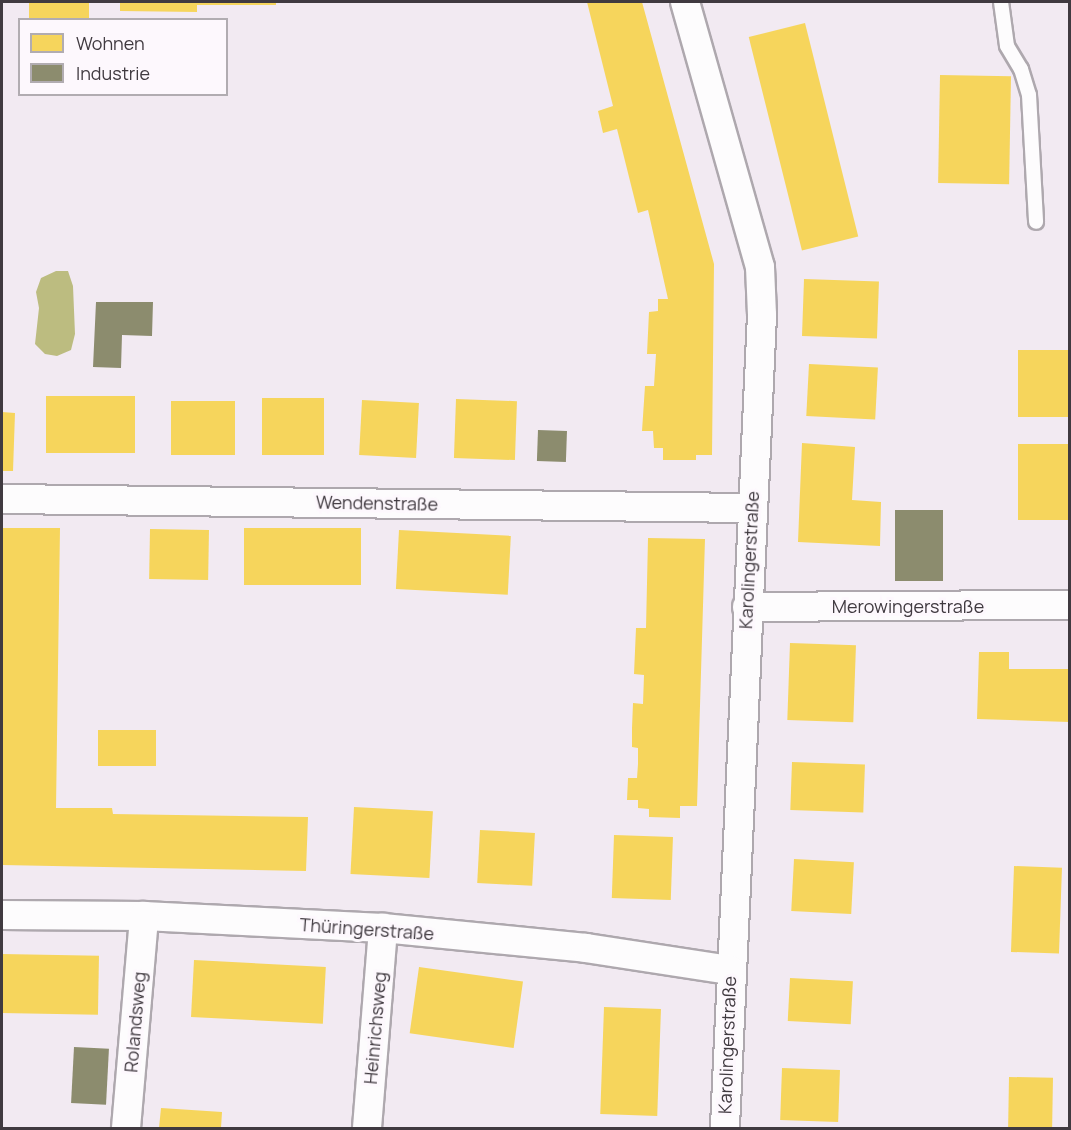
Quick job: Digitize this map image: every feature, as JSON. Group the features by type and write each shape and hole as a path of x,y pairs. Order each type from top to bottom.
{"street":[{"name":"Karolingerstraße","path":"686,2 760,267 762,315 729,970 725,1128"},
{"name":"Wendenstraße","path":"2,499 752,508"},
{"name":"Merowingerstraße","path":"747,607 1070,604"},
{"name":"Thüringerstraße","path":"2,915 144,916 383,928 586,948 729,970"},
{"name":"Rolandsweg","path":"126,1128 144,916"},
{"name":"Heinrichsweg","path":"367,1128 383,928"}],"lane":[{"path":"1001,2 1005,39 1029,95 1036,222"}],"shaded area":[{"path":"56,271 68,271 73,286 75,334 71,350 57,356 45,354 35,344 39,308 36,292 41,278"}],"building: Wohnen":[{"path":"29,2 89,2 89,18 29,18"},
{"path":"120,2 276,2 276,5 197,5 197,12 120,11"},
{"path":"587,2 642,2 714,264 712,455 696,455 696,460 663,460 663,448 654,448 653,431 642,431 645,386 654,386 656,354 647,354 649,312 658,311 658,299 668,299 648,210 638,213 617,129 603,133 598,111 613,106"},
{"path":"805,23 858,236 802,250 749,37"},
{"path":"940,75 1011,76 1009,184 938,183"},
{"path":"804,279 879,282 877,339 802,336"},
{"path":"1018,350 1070,350 1070,417 1018,417"},
{"path":"809,364 878,368 875,420 806,416"},
{"path":"46,396 135,396 135,453 46,453"},
{"path":"262,398 324,398 324,455 262,455"},
{"path":"456,399 517,401 515,460 454,458"},
{"path":"362,400 419,403 416,458 359,455"},
{"path":"171,401 235,401 235,455 171,455"},
{"path":"2,412 15,413 13,471 2,471"},
{"path":"802,443 855,447 852,500 881,502 880,546 798,542"},
{"path":"1018,444 1070,444 1070,520 1018,520"},
{"path":"3,528 60,528 56,808 112,808 113,814 308,817 306,871 2,865"},
{"path":"244,528 361,528 361,585 244,585"},
{"path":"150,529 209,530 208,580 149,579"},
{"path":"399,530 511,536 508,595 396,589"},
{"path":"648,538 705,539 697,806 680,806 680,818 649,817 649,809 638,808 638,800 627,800 628,778 637,778 638,764 638,748 632,747 633,703 643,704 644,675 634,674 636,628 646,628"},
{"path":"790,643 856,645 853,722 787,720"},
{"path":"979,652 1009,652 1009,669 1070,669 1069,722 977,719"},
{"path":"98,730 156,730 156,766 98,766"},
{"path":"792,762 865,765 863,813 790,810"},
{"path":"354,807 433,811 429,878 350,874"},
{"path":"480,830 535,833 532,886 477,883"},
{"path":"614,835 673,837 671,900 612,898"},
{"path":"794,859 854,862 851,914 791,911"},
{"path":"1014,866 1062,868 1059,954 1011,952"},
{"path":"2,954 99,956 98,1015 2,1013"},
{"path":"194,960 326,967 323,1024 191,1017"},
{"path":"419,967 523,982 514,1048 410,1033"},
{"path":"790,978 853,981 851,1024 788,1021"},
{"path":"604,1007 661,1009 657,1116 600,1114"},
{"path":"782,1068 840,1070 838,1122 780,1120"},
{"path":"1009,1077 1053,1078 1052,1128 1008,1128"},
{"path":"161,1108 222,1112 221,1128 159,1128"}],"building: Industrie":[{"path":"96,302 153,302 152,336 122,335 121,368 93,367"},
{"path":"538,430 567,431 566,462 537,461"},
{"path":"895,510 943,510 943,581 895,581"},
{"path":"74,1047 109,1049 106,1105 71,1103"}]}
